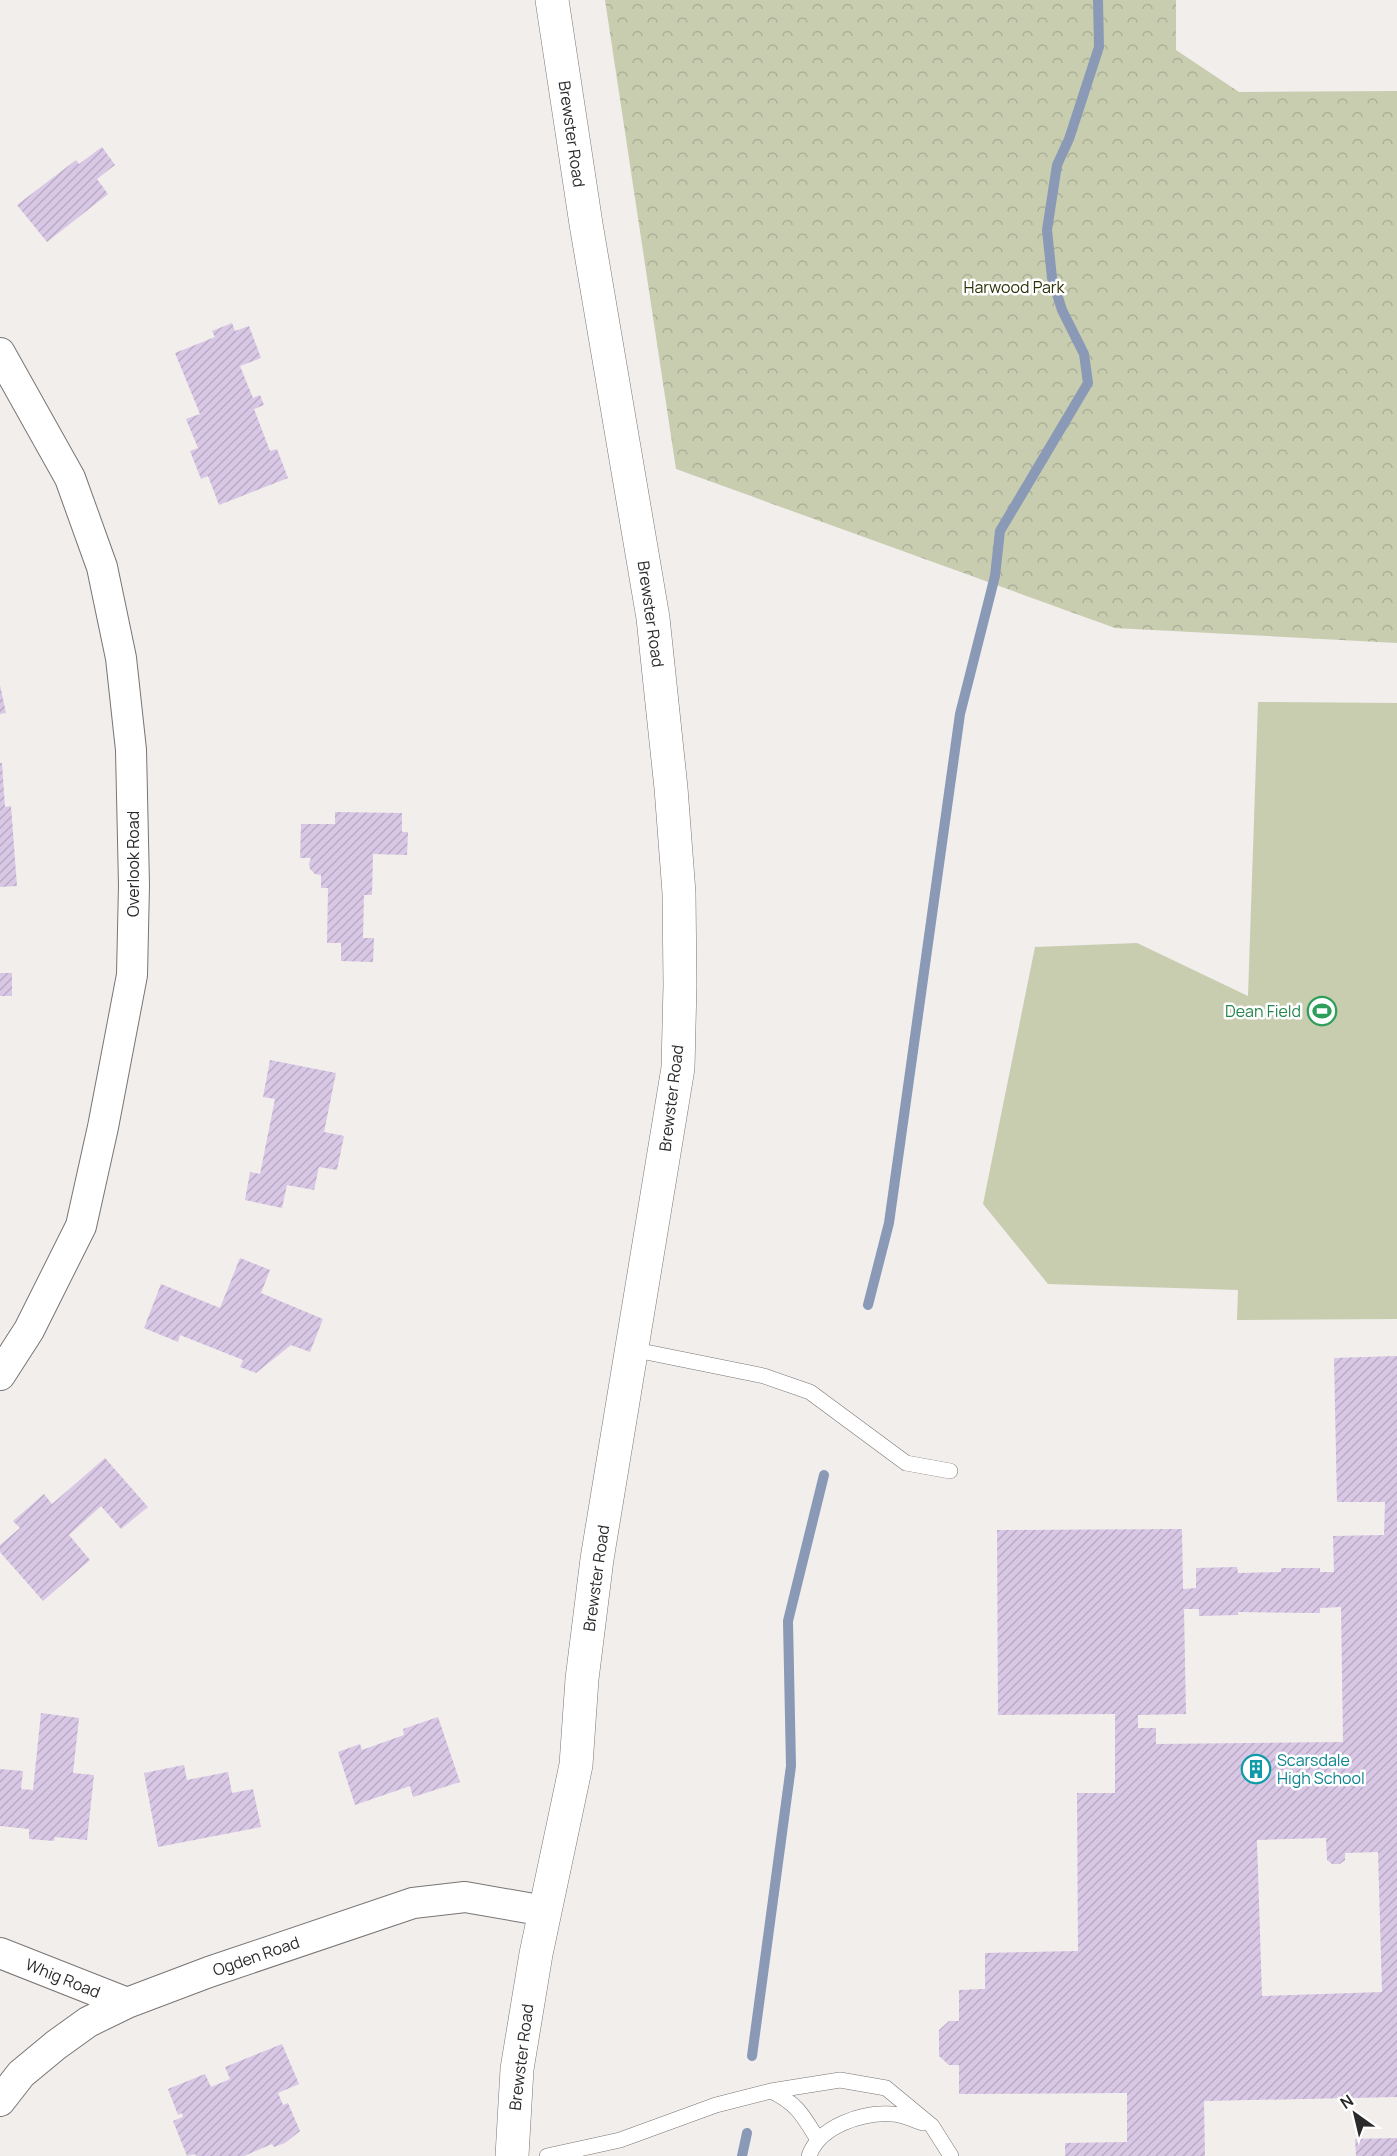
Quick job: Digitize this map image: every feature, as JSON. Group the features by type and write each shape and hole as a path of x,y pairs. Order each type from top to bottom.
{"street":[{"name":"Brewster Road","path":"512,2156 517,2069 536,1954 576,1765 582,1679 597,1559 678,1068 680,985 679,893 671,788 653,618 586,224 552,0"},
{"name":"Overlook Road","path":"0,353 70,478 102,567 121,658 131,750 134,885 132,975 81,1226 29,1330 0,1375"},
{"name":"Ogden Road","path":"0,2101 21,2074 88,2022 127,2003 209,1972 413,1902 465,1897 545,1911"},
{"name":"Whig Road","path":"0,1953 127,2003"}],"lane":[{"path":"631,1349 764,1376 810,1392 906,1463 950,1471"},
{"path":"547,2156 621,2140 716,2105 771,2091 840,2080 886,2088 932,2126 951,2156"},
{"path":"771,2091 785,2098 801,2112 818,2140"},
{"path":"808,2156 812,2146 818,2140 846,2122 873,2114 894,2114 932,2126"}],"green space":[{"name":"Harwood Park","path":"605,0 1176,0 1176,50 1239,92 1397,91 1397,643 1115,628 676,469"},
{"path":"1258,702 1397,703 1397,1319 1237,1320 1238,1290 1048,1284 983,1204 1035,947 1137,943 1248,996"}],"building":[{"path":"102,147 115,165 97,179 108,194 47,242 17,205 76,160 79,164"},
{"path":"232,323 235,331 249,326 261,358 240,366 253,398 260,395 264,405 254,409 270,451 277,449 288,478 219,505 208,476 201,479 190,451 198,448 186,419 200,414 175,353 215,337 212,331"},
{"path":"0,685 6,713 0,714"},
{"path":"0,763 2,763 5,807 11,806 17,886 0,887"},
{"path":"335,812 402,813 402,832 408,832 407,855 373,854 372,895 364,895 363,938 374,938 373,962 341,961 341,943 327,943 328,888 321,888 321,875 315,874 310,869 311,858 300,858 301,824 335,824"},
{"path":"0,973 12,973 12,996 0,996"},
{"path":"270,1060 336,1073 324,1132 344,1136 337,1170 319,1167 314,1190 287,1185 282,1208 245,1200 250,1172 260,1174 275,1099 263,1097"},
{"path":"240,1258 270,1270 261,1293 323,1319 310,1352 291,1345 256,1373 240,1367 243,1360 180,1335 178,1342 144,1328 161,1284 220,1308"},
{"name":"Scarsdale High School","path":"1397,1356 1397,2097 1204,2101 1205,2156 1065,2156 1065,2143 1127,2142 1127,2093 959,2094 959,2065 949,2065 939,2056 939,2030 949,2021 959,2021 959,1990 985,1989 985,1953 1078,1951 1077,1793 1115,1793 1115,1714 998,1715 997,1530 1182,1529 1183,1589 1196,1588 1196,1568 1237,1567 1238,1573 1281,1572 1281,1568 1320,1568 1320,1572 1334,1572 1333,1536 1384,1535 1385,1502 1337,1502 1334,1358","holes":["1341,1607 1343,1742 1156,1744 1156,1728 1138,1728 1138,1715 1186,1714 1184,1609 1199,1609 1199,1616 1238,1615 1238,1612 1320,1613 1320,1608","1326,1838 1327,1860 1332,1864 1340,1864 1345,1860 1345,1853 1378,1852 1382,1992 1262,1996 1257,1840"]},
{"path":"105,1458 148,1507 121,1529 101,1506 69,1535 90,1560 43,1601 0,1552 0,1545 20,1528 13,1521 44,1494 52,1504"},
{"path":"41,1713 79,1718 73,1773 94,1775 87,1840 55,1837 54,1841 29,1839 29,1829 0,1826 0,1769 23,1771 21,1789 33,1790"},
{"path":"438,1717 460,1782 413,1797 410,1786 355,1805 338,1752 360,1744 362,1750 404,1735 403,1729"},
{"path":"184,1765 187,1780 228,1772 232,1793 253,1789 261,1827 158,1847 144,1773"},
{"path":"282,2044 299,2084 278,2093 283,2105 288,2103 300,2131 285,2143 274,2147 272,2144 244,2156 196,2156 195,2154 187,2156 173,2121 183,2117 182,2113 178,2115 168,2089 205,2074 211,2087 230,2079 225,2067"},
{"path":"1397,2138 1397,2156 1356,2156 1355,2139"}],"waterway":[{"path":"868,1305 889,1223 960,714 995,576 1000,531 1088,383 1084,354 1062,310 1052,278 1047,230 1057,165 1069,139 1099,47 1098,0"},
{"path":"752,2056 791,1766 788,1621 824,1475"},
{"path":"742,2156 747,2133"}],"place":[{"name":"Dean Field","path":"1322,1011"},
{"name":"Scarsdale High School","path":"1256,1769"}]}
